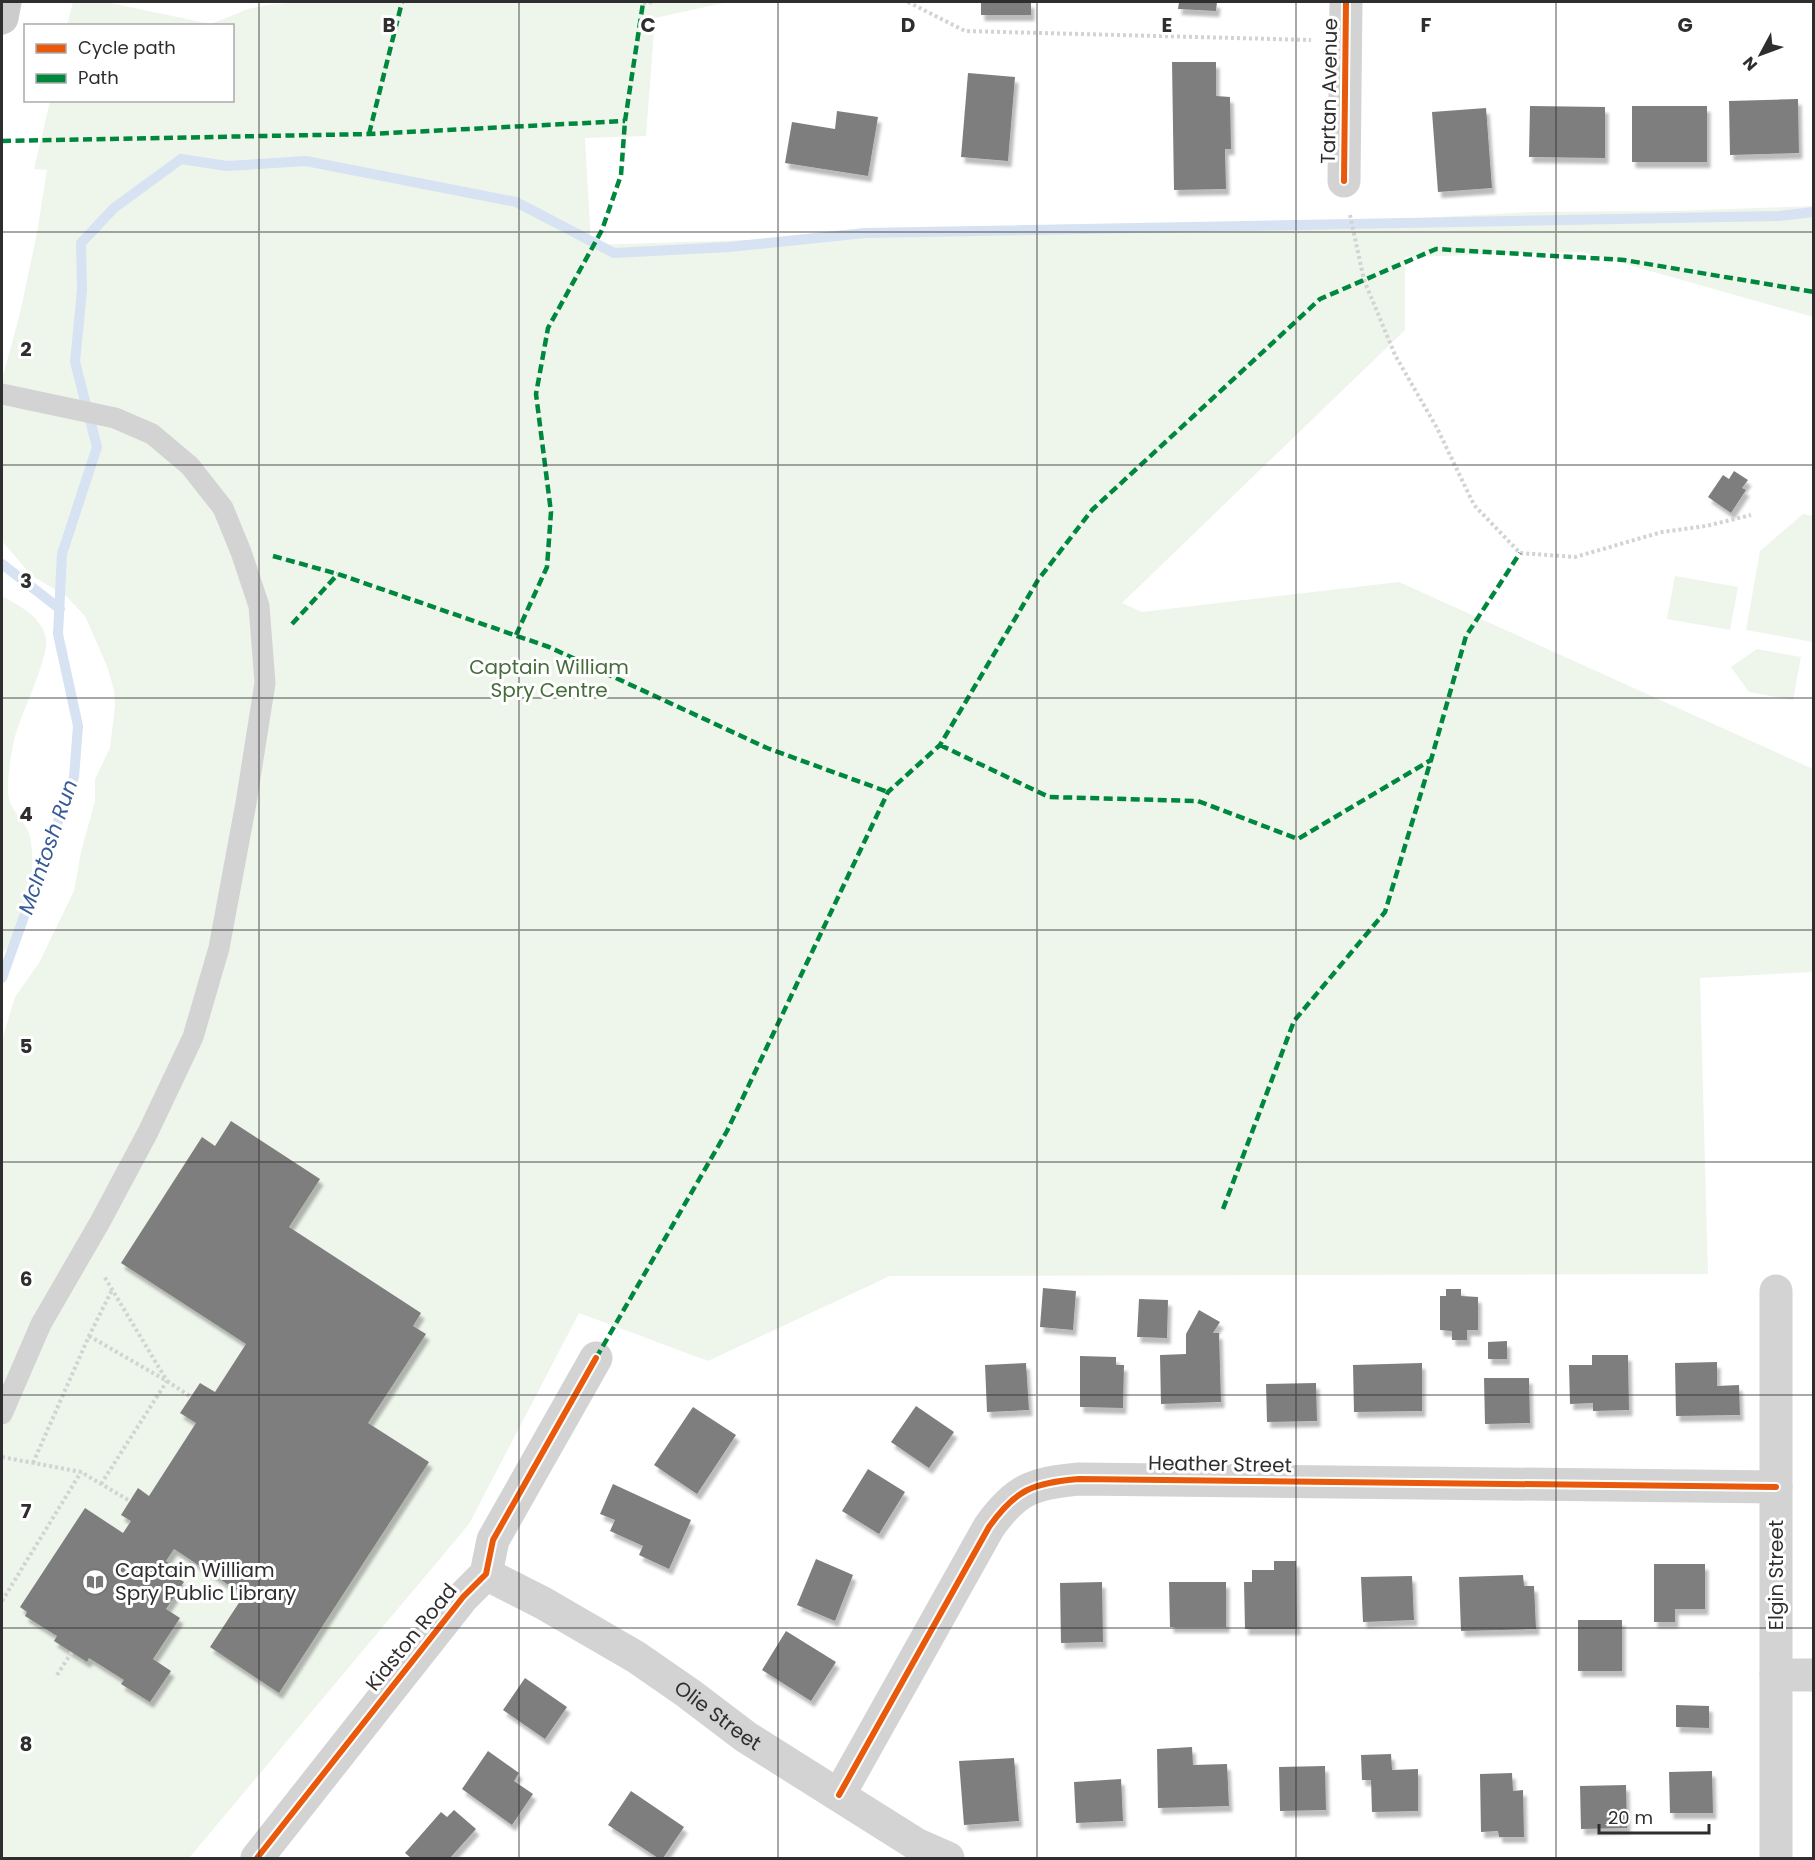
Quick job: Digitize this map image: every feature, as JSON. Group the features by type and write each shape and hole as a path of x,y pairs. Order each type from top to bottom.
{"main road":[{"path":"2,18 5,2"}],"street":[{"name":"Tartan Avenue","path":"1344,181 1346,2"},
{"name":"Elgin Street","path":"1776,1292 1776,1858"},
{"path":"486,1574 493,1540 596,1358"},
{"name":"Heather Street","path":"839,1795 989,1527 1005,1506 1024,1490 1047,1482 1079,1479 1776,1487"},
{"name":"Olie Street","path":"486,1574 543,1603 636,1657 746,1737 916,1844 948,1858"},
{"name":"Kidston Road","path":"257,1858 463,1597 486,1574"},
{"path":"1776,1674 1814,1675"}],"lane":[{"path":"2,394 115,418 152,434 190,466 224,507 241,552 259,606 265,683 246,803 219,948 193,1037 148,1132 100,1222 40,1324 2,1414"}],"path":[{"path":"642,3 652,2"},
{"path":"908,2 965,31 1346,41"},
{"path":"1354,239 1364,280 1395,355 1437,428 1474,506 1520,553 1575,557 1662,532 1706,526 1752,515"},
{"path":"102,1273 167,1381"},
{"path":"33,1463 112,1289"},
{"path":"89,1336 191,1396"},
{"path":"101,1484 167,1381"},
{"path":"2,1457 81,1472 130,1501"},
{"path":"2,1601 81,1472"},
{"path":"57,1675 72,1652"}],"green space":[{"name":"Captain William Spry Centre","path":"73,2 105,2 211,24 67,24"},
{"name":"Captain William Spry Centre","path":"302,2 728,2 655,18 646,136 585,138 591,245 1405,219 1529,212 1675,211 1813,206 1813,317 1583,252 1405,257 1405,330 1122,603 1142,612 1399,582 1813,769 1813,972 1700,978 1708,1274 890,1276 708,1361 579,1313 469,1524 189,1858 2,1858 2,1040 15,997 39,963 74,891 81,852 95,801 95,779 110,748 115,706 114,690 107,666 85,616 67,597 31,575 2,541 2,380 20,313 37,233 47,170 34,169 50,102 234,102 234,24 211,24 248,9"},
{"path":"1803,514 1813,516 1813,642 1746,630 1760,551"},
{"path":"1675,576 1738,587 1730,630 1667,619"},
{"path":"2,596 35,618 44,631 46,646 40,670 16,733 8,781 10,801 28,831 32,848 30,910 20,932 2,953"},
{"path":"1757,649 1801,657 1793,700 1749,692 1731,667"}],"building":[{"path":"981,2 1031,2 1031,15 981,15"},
{"path":"1179,2 1217,2 1216,11 1178,9"},
{"path":"1172,62 1216,62 1216,96 1230,97 1231,149 1225,149 1226,189 1174,190"},
{"path":"968,73 1015,77 1008,161 961,157"},
{"path":"1798,99 1799,153 1730,155 1729,101"},
{"path":"1530,106 1605,107 1605,158 1529,157"},
{"path":"1632,106 1707,106 1707,162 1632,162"},
{"path":"1486,108 1492,188 1438,192 1432,112"},
{"path":"837,111 878,117 868,176 785,163 792,122 835,129"},
{"path":"1734,471 1748,480 1742,488 1746,490 1731,513 1708,497 1723,475 1729,479"},
{"path":"231,1121 320,1179 289,1227 421,1313 413,1326 426,1334 368,1423 429,1462 279,1693 210,1647 244,1595 174,1549 166,1561 180,1570 176,1577 184,1582 166,1609 180,1618 153,1659 171,1671 150,1702 121,1684 124,1680 89,1658 87,1662 54,1641 57,1636 25,1616 27,1612 20,1607 85,1508 123,1533 131,1521 121,1515 138,1488 149,1496 196,1423 180,1413 200,1383 215,1392 246,1344 121,1263 202,1137 215,1146"},
{"path":"1043,1288 1076,1291 1073,1330 1040,1327"},
{"path":"1446,1289 1461,1289 1461,1296 1478,1297 1478,1330 1467,1330 1467,1340 1452,1340 1452,1331 1440,1330 1440,1296 1446,1296"},
{"path":"1139,1299 1168,1300 1167,1338 1137,1337"},
{"path":"1199,1310 1220,1322 1213,1333 1219,1333 1221,1402 1161,1404 1160,1355 1186,1354 1186,1334"},
{"path":"1507,1341 1507,1359 1488,1359 1488,1342"},
{"path":"1592,1355 1628,1355 1629,1410 1593,1411 1593,1403 1570,1404 1569,1365 1592,1365"},
{"path":"1080,1356 1116,1357 1116,1365 1124,1365 1123,1408 1080,1407"},
{"path":"1717,1362 1717,1386 1739,1385 1740,1415 1676,1416 1675,1363"},
{"path":"1026,1363 1029,1410 987,1412 985,1365"},
{"path":"1422,1363 1422,1411 1354,1412 1353,1365"},
{"path":"1484,1378 1529,1378 1530,1423 1485,1424"},
{"path":"1316,1383 1317,1421 1267,1422 1266,1384"},
{"path":"916,1406 954,1432 929,1468 891,1442"},
{"path":"693,1407 736,1435 697,1494 654,1465"},
{"path":"868,1469 905,1492 879,1534 842,1511"},
{"path":"613,1484 691,1520 669,1569 639,1555 643,1546 610,1531 615,1520 600,1514"},
{"path":"816,1559 853,1575 835,1621 797,1605"},
{"path":"1274,1561 1296,1561 1297,1629 1245,1629 1244,1582 1252,1582 1252,1570 1274,1570"},
{"path":"1654,1564 1705,1564 1705,1609 1675,1609 1675,1622 1654,1622"},
{"path":"1523,1575 1524,1586 1534,1586 1536,1629 1461,1631 1459,1577"},
{"path":"1412,1576 1414,1620 1363,1622 1361,1577"},
{"path":"1102,1582 1103,1642 1061,1643 1060,1583"},
{"path":"1169,1582 1226,1582 1226,1627 1170,1627"},
{"path":"1578,1620 1622,1620 1622,1671 1578,1671"},
{"path":"786,1631 836,1662 811,1701 762,1670"},
{"path":"525,1678 567,1707 545,1739 503,1710"},
{"path":"1676,1705 1709,1706 1709,1728 1676,1727"},
{"path":"1192,1747 1193,1765 1227,1764 1229,1806 1158,1808 1157,1749"},
{"path":"488,1751 519,1773 514,1781 533,1794 512,1825 462,1789"},
{"path":"1391,1754 1392,1770 1418,1769 1418,1811 1372,1812 1371,1780 1362,1780 1361,1755"},
{"path":"1014,1758 1019,1821 964,1825 959,1761"},
{"path":"1325,1766 1326,1810 1280,1811 1279,1767"},
{"path":"1712,1771 1713,1813 1670,1813 1669,1772"},
{"path":"1512,1773 1513,1791 1523,1790 1524,1837 1499,1837 1498,1831 1481,1832 1480,1774"},
{"path":"1121,1779 1123,1821 1076,1823 1074,1782"},
{"path":"1626,1785 1627,1828 1581,1829 1580,1786"},
{"path":"631,1791 684,1827 663,1858 658,1858 608,1825"},
{"path":"454,1810 476,1829 450,1858 411,1858 405,1853 441,1812 447,1817"}],"waterway":[{"path":"2,978 74,777 78,726 58,634 62,554 97,447 75,362 82,290 81,243 114,208 181,159 227,166 306,161 516,202 614,253 729,247 865,233 1779,216 1814,212"},
{"name":"McIntosh Run","path":"2,564 60,609"}],"marked path":[{"path":"369,134 402,2"},
{"path":"516,635 547,567 551,512 536,394 548,328 602,230 621,175 625,121 643,3"},
{"path":"2,141 369,134 625,121"},
{"path":"596,1358 727,1131 888,792 940,745 1038,580 1092,510 1320,299 1436,249 1624,260 1814,292"},
{"path":"1223,1209 1294,1021 1385,912 1466,636 1520,553"},
{"path":"273,556 338,574 549,647 767,748 888,792"},
{"path":"292,624 338,574"},
{"path":"940,745 1049,797 1198,801 1298,839 1431,760"}],"cycle path":[{"path":"1344,181 1346,2"},
{"path":"257,1858 463,1597 486,1574 493,1540 596,1358"},
{"path":"839,1795 989,1527 1017,1496 1037,1486 1079,1479 1776,1487"}],"place":[{"name":"Captain William Spry Public Library","path":"95,1582"}]}
